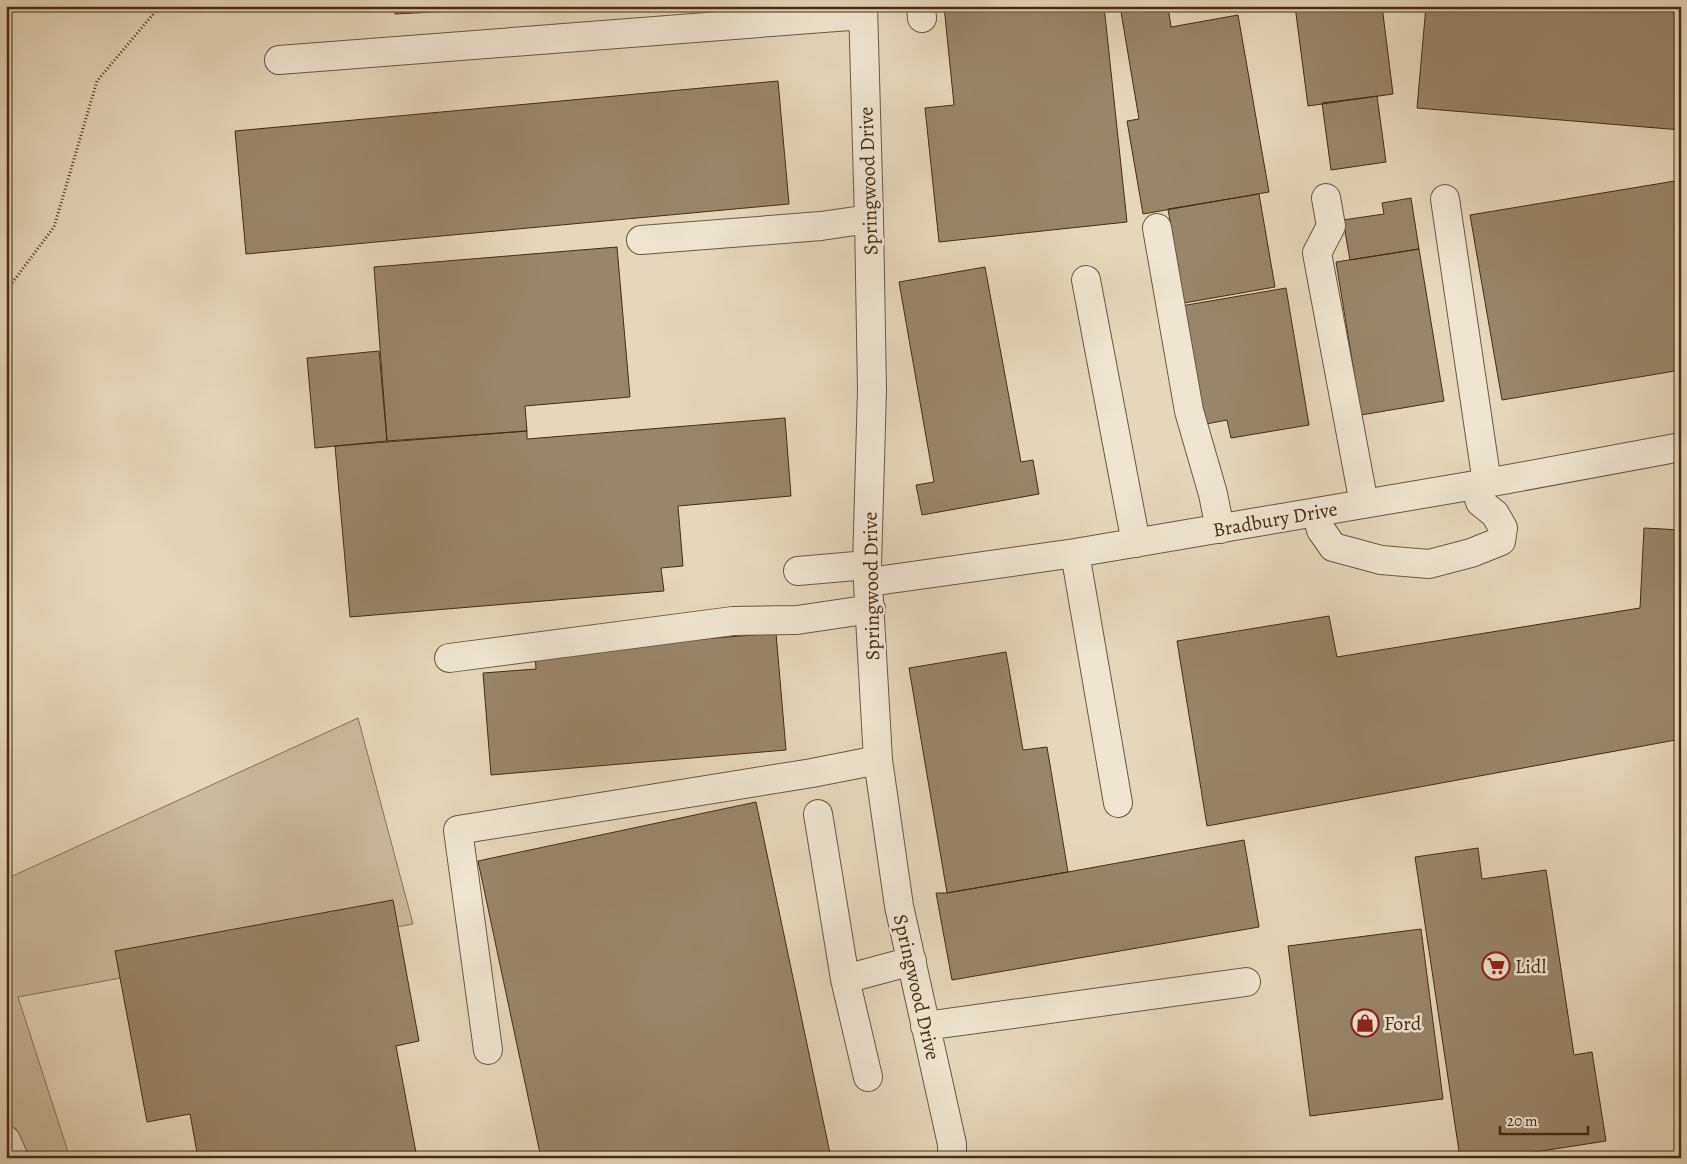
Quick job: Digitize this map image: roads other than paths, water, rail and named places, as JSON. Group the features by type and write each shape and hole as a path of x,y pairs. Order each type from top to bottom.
{"street":[{"path":"279,60 863,11"},
{"name":"Springwood Drive","path":"863,11 872,390 868,573 873,699 878,760 899,906 952,1144 952,1158"},
{"path":"1326,198 1331,226 1316,253 1364,504"},
{"path":"1316,512 1321,530 1333,547 1381,560 1429,564 1471,553 1501,541 1503,528 1495,514 1480,502 1481,484 1445,199"},
{"path":"641,240 820,226 869,220"},
{"path":"1157,228 1189,411 1213,494 1220,529"},
{"path":"1086,280 1136,543"},
{"name":"Bradbury Drive","path":"798,571 868,573 1075,553 1481,484 1681,447"},
{"path":"1075,553 1118,803"},
{"path":"448,658 733,621 797,620 870,610"},
{"path":"488,1050 458,830 812,773 878,760"},
{"path":"818,814 845,979 868,1077"},
{"path":"845,979 912,961"},
{"path":"926,1026 1246,982"},
{"path":"6,1140 14,1158"}],"place":[{"name":"Lidl","path":"1496,966"},
{"name":"Ford","path":"1365,1023"}]}
